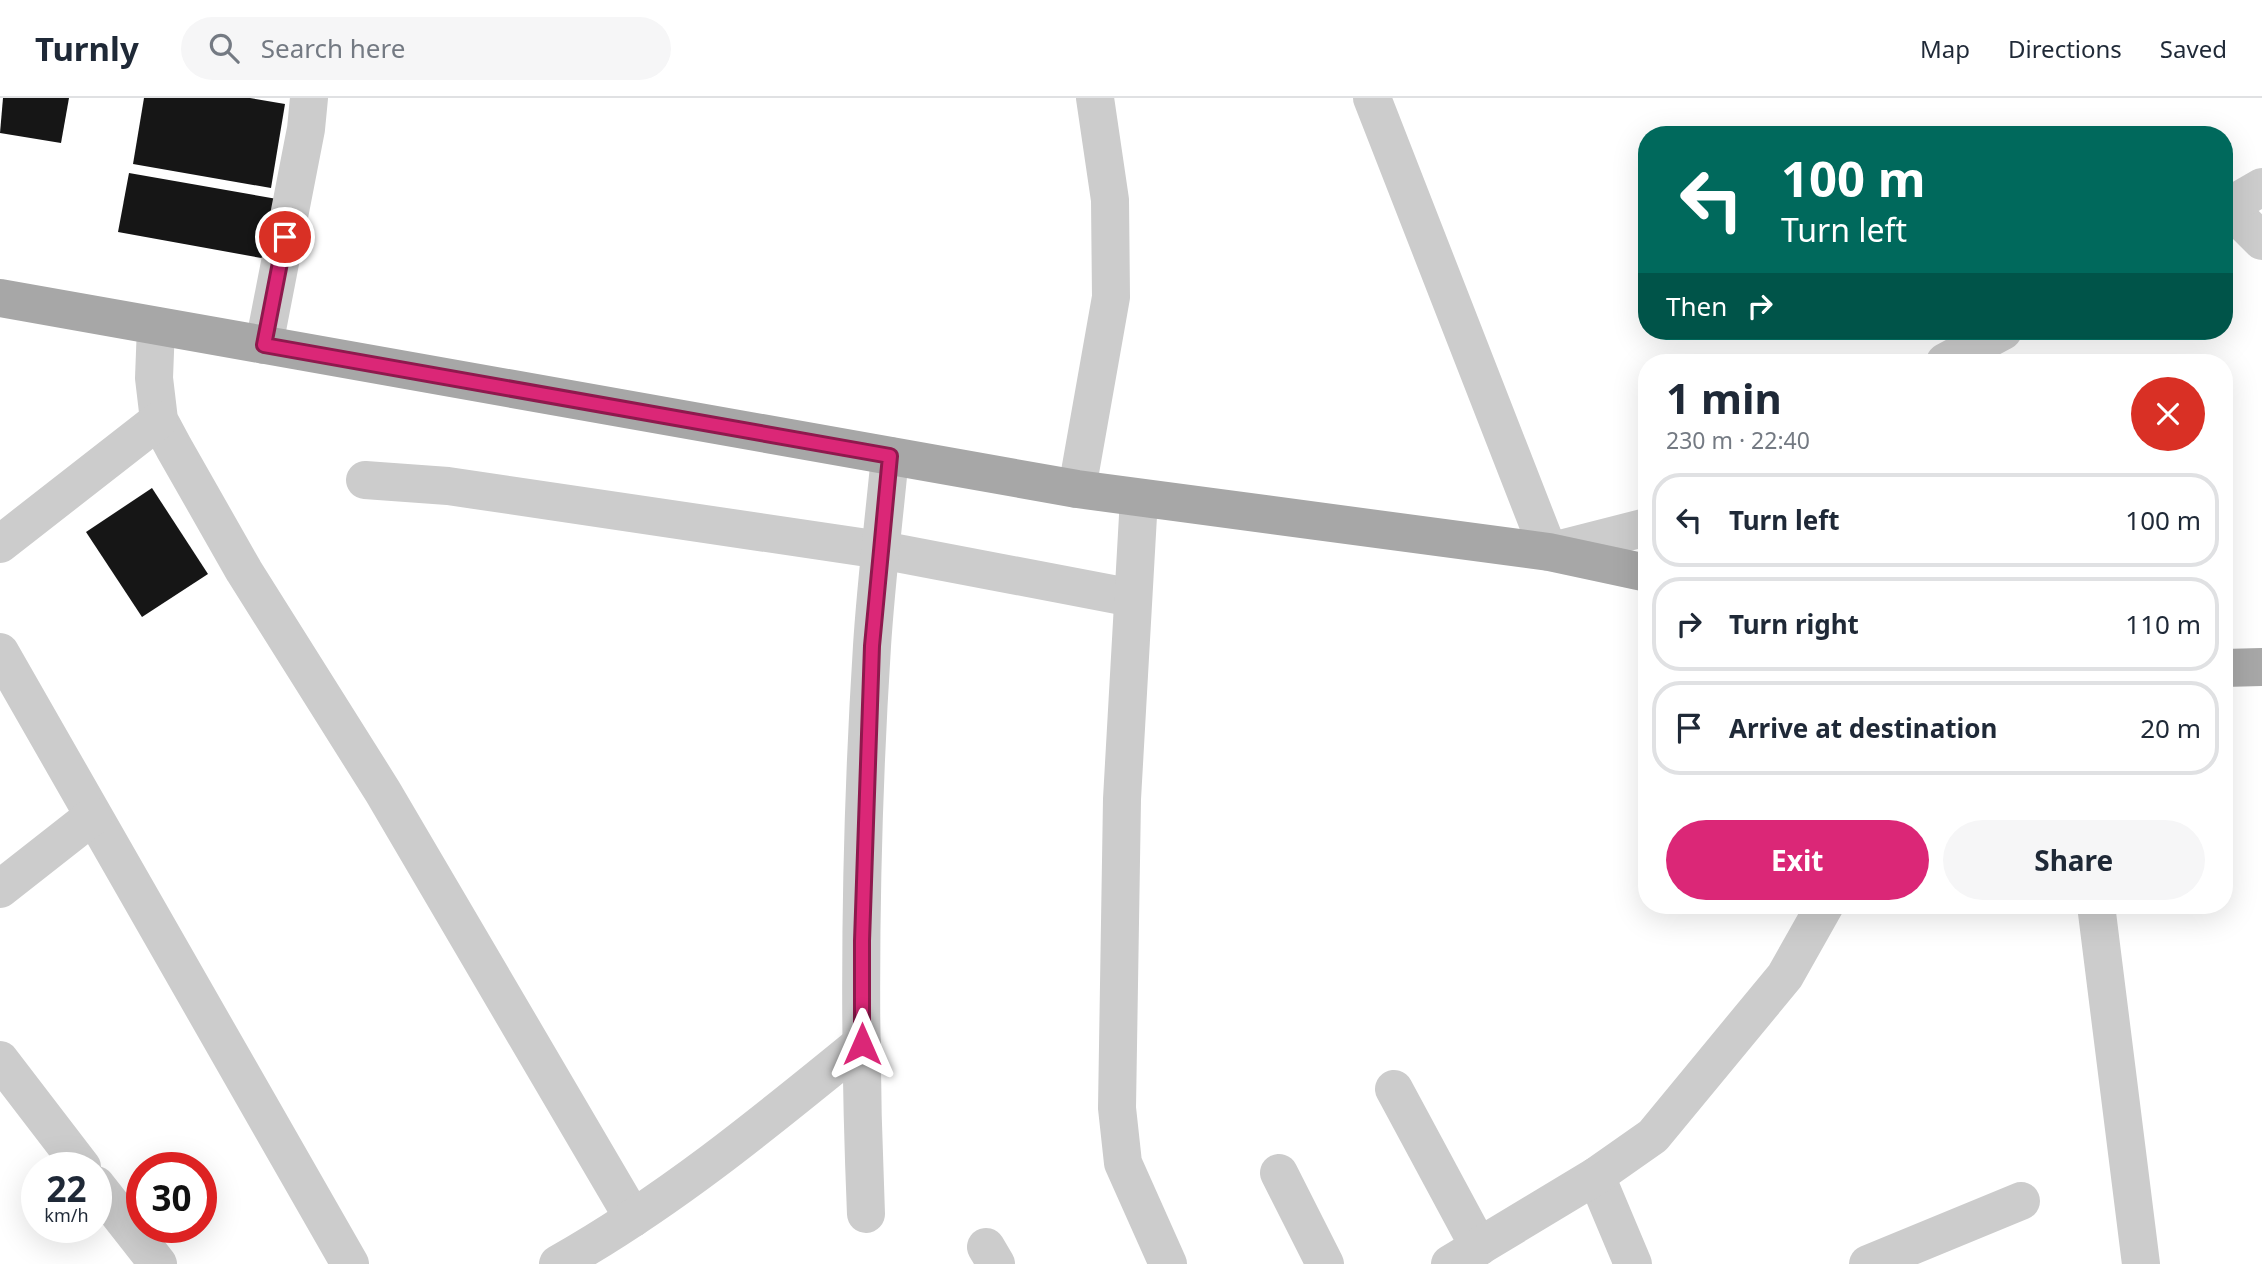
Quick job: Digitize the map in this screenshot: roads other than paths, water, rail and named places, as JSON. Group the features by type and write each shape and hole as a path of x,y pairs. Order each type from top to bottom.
{"main road":[{"path":"0,298 1077,489 1549,552 1638,571"},
{"path":"2233,668 2262,667"}],"street":[{"path":"264,345 306,129 309,98"},
{"path":"1077,489 1111,297 1110,200 1095,98"},
{"path":"1372,98 1549,552 1638,529"},
{"path":"2233,204 2262,187"},
{"path":"2233,214 2262,241"},
{"path":"156,326 154,378 159,420 244,571 383,792 633,1218"},
{"path":"1960,354 1986,340"},
{"path":"0,544 159,420"},
{"path":"866,1214 862,941 872,646 890,456"},
{"path":"365,480 448,486 881,550 1133,598"},
{"path":"1139,498 1122,799 1117,1108 1123,1163 1168,1264"},
{"path":"0,652 350,1264"},
{"path":"0,890 93,816"},
{"path":"1394,1089 1464,1255 1596,1176 1653,1136 1694,1090 1784,976 1820,914"},
{"path":"2097,914 2141,1264"},
{"path":"558,1264 633,1218 732,1149 862,1044"},
{"path":"0,1060 71,1152"},
{"path":"1279,1173 1325,1264"},
{"path":"1596,1176 1633,1264"},
{"path":"1868,1264 2021,1201"},
{"path":"112,1205 158,1264"}]}
